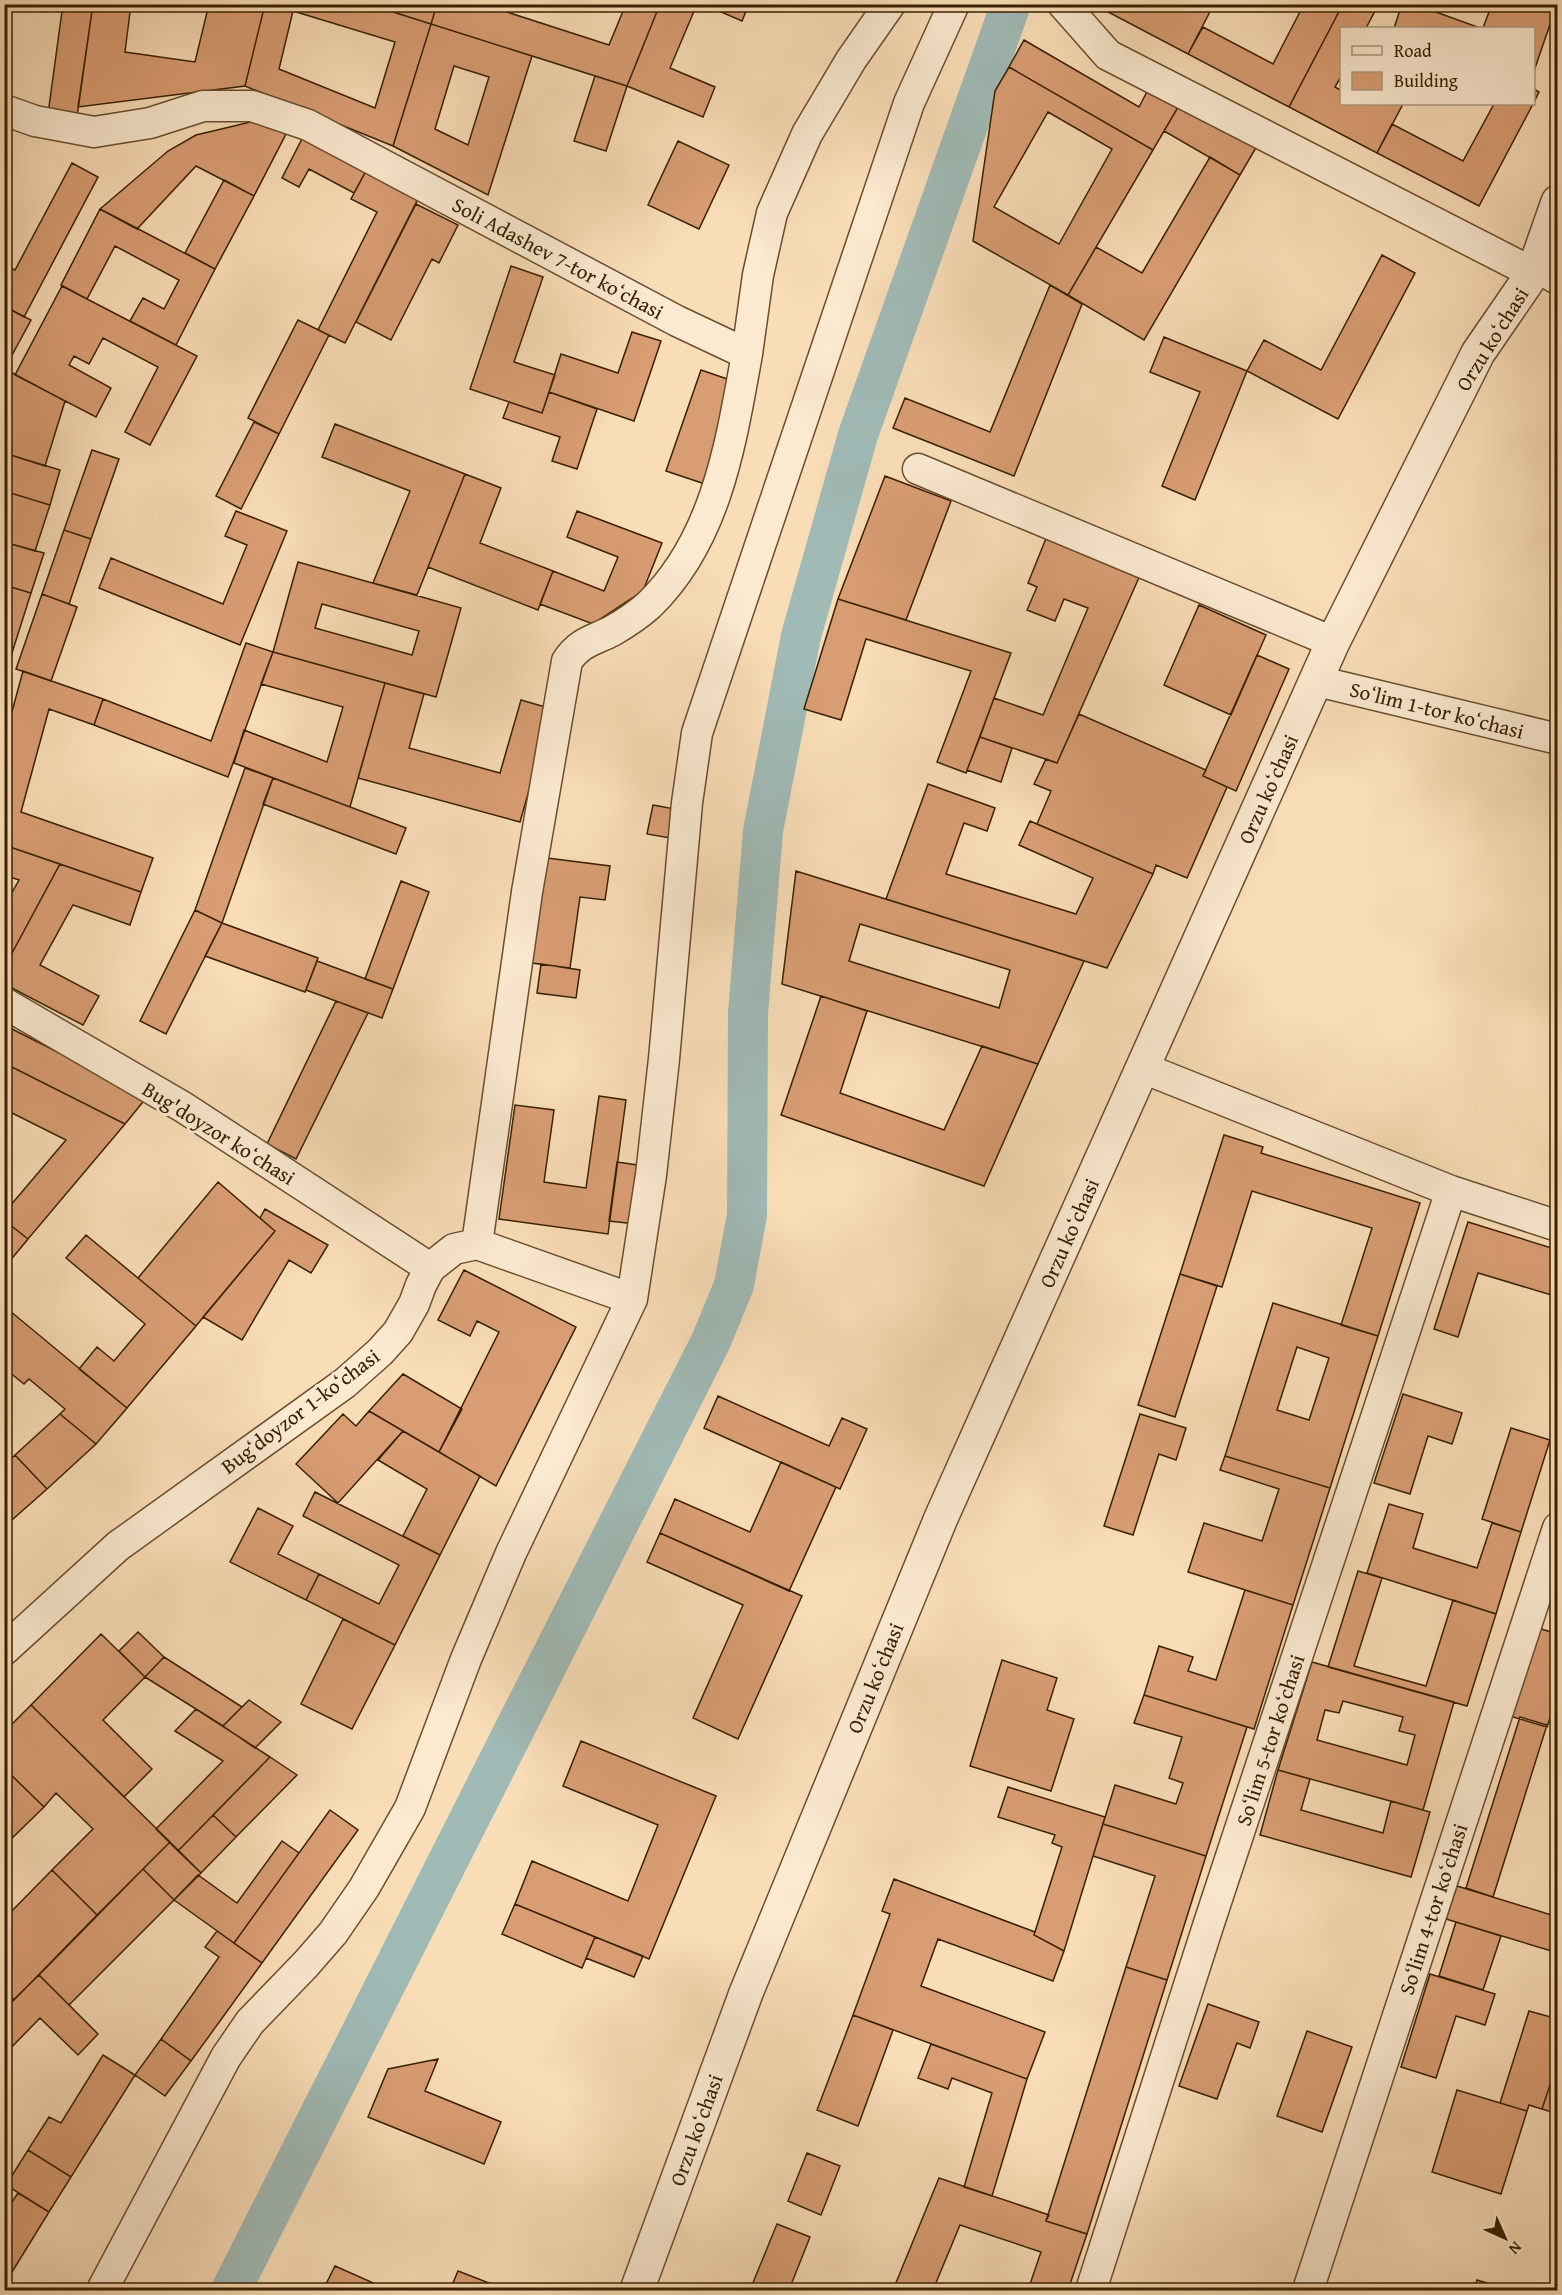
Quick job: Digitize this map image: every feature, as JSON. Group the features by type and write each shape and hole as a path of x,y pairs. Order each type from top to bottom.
{"street":[{"path":"102,2290 226,2057 250,2022 333,1933 364,1888 410,1808 466,1659 511,1553 632,1299 651,1175 687,803 697,733 909,103 954,4"},
{"path":"1063,4 1108,55 1545,280"},
{"path":"632,1299 477,1244 527,892 567,661 576,648 623,624 647,606 666,587 691,552 704,527 730,446 747,354 758,275 772,213 807,134 886,5"},
{"name":"Soli Adashev 7-tor koʻchasi","path":"4,110 35,121 94,132 150,123 203,106 252,106 308,125 667,316 747,354"},
{"name":"Orzu koʻchasi","path":"637,2290 746,1993 936,1529 1334,642 1478,352 1545,280 1557,202"},
{"path":"918,468 1334,642"},
{"name":"Soʻlim 1-tor koʻchasi","path":"1317,681 1557,739"},
{"name":"Bug'doyzor koʻchasi","path":"4,1003 183,1107 430,1268"},
{"path":"1143,1068 1451,1191 1557,1226"},
{"name":"Soʻlim 5-tor koʻchasi","path":"1092,2290 1213,1911 1451,1191"},
{"name":"Bugʻdoyzor 1-koʻchasi","path":"4,1650 118,1546 345,1383 380,1352 398,1332 430,1268 454,1249 477,1244"},
{"name":"Soʻlim 4-tor koʻchasi","path":"1308,2290 1557,1528"}],"building":[{"path":"63,4 93,4 77,117 48,114"},
{"path":"93,4 131,4 125,52 195,62 209,4 265,4 245,86 78,107"},
{"path":"265,4 368,4 431,24 393,146 245,86","holes":["293,11 395,42 375,108 279,69"]},
{"path":"368,4 437,4 431,24"},
{"path":"437,4 482,4 609,45 626,4 660,4 627,86 431,24"},
{"path":"660,4 697,4 670,68 715,87 703,117 627,86"},
{"path":"703,4 749,4 742,21"},
{"path":"1093,4 1160,4 1175,12 1179,4 1214,4 1188,54"},
{"path":"1304,4 1343,4 1289,107 1188,54 1203,27 1273,64"},
{"path":"1343,4 1363,4 1375,11 1367,27 1340,27 1340,78 1335,87 1340,90 1340,105 1402,105 1377,153 1289,107"},
{"path":"1402,4 1414,4 1477,27 1394,27"},
{"path":"1492,4 1557,4 1535,68 1535,27 1483,27"},
{"path":"431,24 532,56 488,195 393,146","holes":["454,66 489,77 468,145 435,129"]},
{"path":"1024,40 1139,107 1151,84 1181,102 1153,150 1009,67"},
{"path":"1009,67 1153,150 1068,295 973,241 995,91","holes":["1048,112 1112,149 1059,244 994,207"]},
{"path":"595,76 627,86 606,151 574,141"},
{"path":"1181,102 1257,146 1240,175 1164,131"},
{"path":"1493,105 1532,105 1479,206 1377,153 1392,124 1463,161"},
{"path":"259,120 286,134 254,196 196,166 137,229 100,209 168,151 196,135"},
{"path":"304,135 368,167 354,193 309,169 299,187 282,178"},
{"path":"678,141 729,165 699,229 648,205"},
{"path":"1210,157 1240,175 1144,340 1068,295 1096,247 1142,273"},
{"path":"72,163 98,177 24,317 4,306 4,265 15,270"},
{"path":"368,167 421,193 345,343 318,330 377,212 351,199"},
{"path":"224,180 254,196 215,269 185,253"},
{"path":"416,204 458,225 439,263 432,259 391,340 356,322"},
{"path":"100,209 215,269 176,345 130,321 143,298 164,309 179,280 115,246 87,299 61,285"},
{"path":"1382,255 1415,273 1338,419 1247,371 1264,340 1321,370"},
{"path":"511,266 543,277 514,362 555,375 542,413 470,389"},
{"path":"1050,285 1082,304 1014,476 893,428 905,398 990,432"},
{"path":"62,286 197,356 150,445 125,432 158,367 103,338 89,364 74,356 69,365 111,388 96,417 15,375"},
{"path":"4,306 31,320 4,370"},
{"path":"298,320 329,335 279,434 248,418"},
{"path":"632,332 661,341 634,421 549,392 561,354 618,373"},
{"path":"1164,337 1247,371 1195,500 1162,486 1200,392 1150,372"},
{"path":"5,369 65,401 45,466 4,453"},
{"path":"701,370 739,383 705,484 666,471"},
{"path":"549,392 597,409 577,469 552,461 560,437 503,418 509,402 542,413"},
{"path":"254,422 279,434 241,509 216,496"},
{"path":"335,424 465,474 417,595 373,583 410,491 322,457"},
{"path":"92,450 119,459 91,539 64,530"},
{"path":"4,453 60,470 50,505 4,491"},
{"path":"465,474 501,488 480,543 553,571 538,610 428,567"},
{"path":"885,476 951,501 906,620 838,599"},
{"path":"4,491 50,505 35,551 4,542"},
{"path":"236,511 287,531 240,645 99,588 111,558 223,604 247,545 225,536"},
{"path":"577,511 662,543 643,591 593,624 540,604 553,571 604,591 618,557 567,537"},
{"path":"64,530 91,539 69,604 42,594"},
{"path":"1047,536 1141,573 1057,763 980,737 994,698 1043,715 1088,608 1064,599 1055,621 1027,610 1037,587 1028,583"},
{"path":"4,542 44,553 31,593 4,585"},
{"path":"298,562 461,608 436,697 273,652","holes":["322,604 419,631 412,655 315,628"]},
{"path":"4,585 31,593 4,678"},
{"path":"42,594 77,607 51,681 16,669"},
{"path":"838,599 1011,653 966,773 937,762 971,671 866,639 841,720 804,709"},
{"path":"1199,605 1266,635 1231,715 1164,685"},
{"path":"246,643 273,652 228,777 94,725 103,699 211,741"},
{"path":"273,652 385,683 350,807 234,763 244,730 327,762 343,707 261,684"},
{"path":"1257,655 1289,669 1236,791 1203,776"},
{"path":"23,671 103,699 94,725 49,709 21,812 153,858 141,892 4,845 4,741"},
{"path":"385,683 424,694 409,748 500,773 521,700 552,709 520,822 358,778"},
{"path":"1079,714 1206,770 1203,776 1227,787 1187,878 1156,865 1153,874 1037,824 1051,791 1034,784 1046,759 1057,763"},
{"path":"980,737 1012,748 1001,782 967,770"},
{"path":"245,768 273,778 222,923 195,910"},
{"path":"273,778 406,828 396,854 263,804"},
{"path":"928,784 995,808 987,831 964,823 946,874 1076,914 1093,878 1019,845 1030,821 1153,874 1107,968 886,899"},
{"path":"653,805 675,809 670,838 647,834"},
{"path":"4,845 60,864 4,968 4,907 19,880 4,875"},
{"path":"547,858 610,866 605,900 580,897 570,968 532,963"},
{"path":"60,864 141,892 130,925 73,905 40,965 99,996 83,1025 4,984 4,968"},
{"path":"796,871 1084,961 1038,1064 782,984","holes":["860,924 1010,970 999,1008 849,961"]},
{"path":"401,881 429,892 393,989 365,979"},
{"path":"195,910 222,923 166,1034 140,1021"},
{"path":"222,923 318,958 305,992 205,956"},
{"path":"317,961 393,989 382,1018 306,990"},
{"path":"541,964 580,970 576,998 537,993"},
{"path":"821,996 867,1011 840,1093 944,1130 982,1046 1038,1064 984,1186 781,1115"},
{"path":"336,1001 368,1013 296,1159 267,1144"},
{"path":"4,1025 147,1097 125,1124 4,1063"},
{"path":"4,1063 125,1124 28,1239 4,1220 4,1213 66,1140 4,1109"},
{"path":"599,1096 626,1100 608,1234 499,1219 515,1105 554,1110 544,1182 586,1188"},
{"path":"1224,1135 1263,1147 1261,1153 1420,1203 1378,1336 1341,1325 1372,1228 1252,1191 1222,1287 1180,1274"},
{"path":"617,1162 644,1166 636,1224 609,1221"},
{"path":"218,1182 275,1231 196,1326 138,1278"},
{"path":"265,1209 328,1245 311,1273 289,1260 242,1340 203,1317 275,1231 260,1218"},
{"path":"4,1220 28,1239 4,1268"},
{"path":"1468,1222 1558,1250 1558,1297 1478,1273 1458,1337 1434,1329"},
{"path":"86,1235 196,1326 127,1408 79,1369 97,1347 114,1361 145,1324 66,1258"},
{"path":"464,1270 576,1327 496,1486 439,1452 499,1332 477,1321 470,1336 438,1320"},
{"path":"1180,1274 1217,1286 1175,1417 1138,1405"},
{"path":"1273,1303 1378,1336 1330,1488 1225,1456","holes":["1297,1347 1329,1358 1309,1420 1277,1410"]},
{"path":"4,1306 127,1408 96,1444 60,1414 65,1409 29,1379 24,1384 4,1368"},
{"path":"403,1374 462,1409 439,1452 369,1411"},
{"path":"1403,1394 1462,1413 1452,1444 1428,1436 1410,1494 1374,1483"},
{"path":"718,1396 829,1446 842,1418 867,1429 840,1489 704,1428"},
{"path":"369,1411 403,1431 338,1503 296,1464 343,1414 356,1426"},
{"path":"60,1414 96,1444 47,1489 15,1455"},
{"path":"1140,1414 1186,1428 1176,1460 1159,1454 1133,1535 1104,1526"},
{"path":"1511,1428 1550,1440 1521,1532 1482,1519"},
{"path":"403,1431 480,1476 440,1555 403,1536 427,1489 378,1460"},
{"path":"15,1455 47,1489 4,1527 4,1465"},
{"path":"1225,1456 1330,1488 1293,1605 1188,1572 1204,1523 1262,1541 1279,1489 1220,1470"},
{"path":"781,1462 836,1487 789,1591 660,1533 675,1499 750,1532"},
{"path":"315,1492 440,1555 395,1645 306,1600 319,1574 379,1604 399,1565 303,1516"},
{"path":"1389,1504 1423,1514 1413,1548 1477,1568 1492,1523 1521,1532 1496,1614 1367,1573"},
{"path":"258,1508 293,1526 278,1554 319,1574 306,1600 230,1562"},
{"path":"660,1533 802,1596 738,1739 693,1718 743,1605 647,1562"},
{"path":"1358,1571 1382,1578 1354,1666 1426,1686 1453,1600 1496,1614 1467,1706 1328,1667"},
{"path":"1245,1590 1293,1605 1254,1729 1144,1695 1159,1646 1193,1657 1188,1671 1216,1680"},
{"path":"343,1619 395,1645 352,1729 301,1704"},
{"path":"1538,1628 1558,1634 1558,1695 1547,1727 1510,1716"},
{"path":"138,1632 164,1657 145,1677 119,1651"},
{"path":"101,1634 145,1677 103,1720 152,1769 124,1797 31,1705"},
{"path":"164,1657 242,1707 223,1726 145,1677"},
{"path":"1002,1660 1057,1678 1047,1710 1074,1719 1051,1791 970,1766"},
{"path":"1312,1662 1454,1702 1423,1810 1278,1770","holes":["1343,1701 1403,1717 1399,1731 1415,1735 1407,1765 1317,1740 1325,1710 1339,1713"]},
{"path":"1144,1695 1247,1727 1206,1856 1103,1824 1115,1785 1176,1804 1183,1783 1169,1778 1182,1737 1134,1723"},
{"path":"249,1700 281,1722 255,1748 223,1726"},
{"path":"31,1705 170,1842 97,1915 52,1870 93,1829 56,1793 44,1807 4,1768 4,1732"},
{"path":"196,1709 270,1757 178,1851 156,1829 223,1761 175,1731"},
{"path":"1520,1717 1547,1725 1493,1897 1466,1888"},
{"path":"581,1741 716,1796 649,1959 515,1904 532,1861 628,1901 658,1825 563,1786"},
{"path":"270,1757 297,1775 236,1837 213,1815"},
{"path":"4,1768 44,1807 4,1846"},
{"path":"1278,1770 1310,1779 1301,1810 1383,1833 1391,1801 1430,1812 1411,1877 1260,1835"},
{"path":"1008,1787 1105,1817 1064,1951 1034,1935 1062,1847 1052,1843 1055,1835 998,1817"},
{"path":"330,1810 358,1830 262,1963 234,1943"},
{"path":"213,1815 236,1837 201,1873 178,1851"},
{"path":"1103,1824 1206,1856 1167,1980 1126,1967 1155,1876 1093,1856"},
{"path":"282,1841 299,1853 234,1943 174,1900 198,1875 237,1903"},
{"path":"170,1842 201,1873 174,1900 143,1869"},
{"path":"143,1869 174,1900 69,2005 39,1975"},
{"path":"52,1870 97,1915 14,2000 4,1991 4,1919"},
{"path":"894,1879 1035,1932 1034,1935 1064,1951 1053,1981 938,1939 921,1986 1045,2032 1027,2079 853,2015 890,1914 882,1911"},
{"path":"1457,1886 1558,1917 1558,1953 1446,1919"},
{"path":"515,1904 595,1937 582,1968 502,1934"},
{"path":"1456,1922 1501,1936 1483,1990 1439,1976"},
{"path":"217,1931 262,1963 191,2061 161,2039 219,1957 205,1947"},
{"path":"595,1937 643,1956 634,1977 586,1958"},
{"path":"1126,1967 1167,1980 1087,2234 1046,2221"},
{"path":"1430,1974 1495,1994 1485,2025 1456,2016 1436,2078 1401,2067"},
{"path":"39,1975 98,2034 78,2055 40,2018 4,2055 4,2009"},
{"path":"4,1991 14,2000 4,2009"},
{"path":"1208,2004 1259,2022 1250,2048 1237,2043 1217,2099 1179,2086"},
{"path":"1529,2011 1558,2019 1558,2061 1542,2109 1529,2105 1527,2111 1500,2103"},
{"path":"853,2015 893,2030 858,2126 817,2110"},
{"path":"1307,2031 1352,2047 1322,2132 1277,2116"},
{"path":"161,2039 191,2061 165,2096 135,2075"},
{"path":"931,2044 1027,2079 992,2196 964,2187 992,2093 952,2078 948,2089 918,2078"},
{"path":"103,2055 135,2075 71,2177 28,2150 49,2117 61,2123"},
{"path":"438,2059 425,2091 501,2122 484,2164 368,2117 388,2069"},
{"path":"1558,2061 1558,2114 1542,2109"},
{"path":"1457,2090 1527,2111 1501,2194 1432,2172"},
{"path":"28,2150 71,2177 49,2212 6,2185"},
{"path":"807,2153 840,2166 821,2215 788,2201"},
{"path":"939,2178 1049,2215 1046,2221 1087,2234 1068,2290 1028,2290 1041,2252 960,2225 933,2290 893,2290"},
{"path":"18,2193 49,2212 4,2285 4,2214"},
{"path":"777,2224 810,2237 789,2290 750,2290"},
{"path":"335,2266 389,2290 323,2290"},
{"path":"458,2271 507,2290 450,2290"},
{"path":"1477,2280 1510,2290 1474,2290"}],"waterway":[{"path":"231,2290 711,1341 734,1285 747,1215 748,1013 763,831 801,636 858,435 1011,4"}]}
